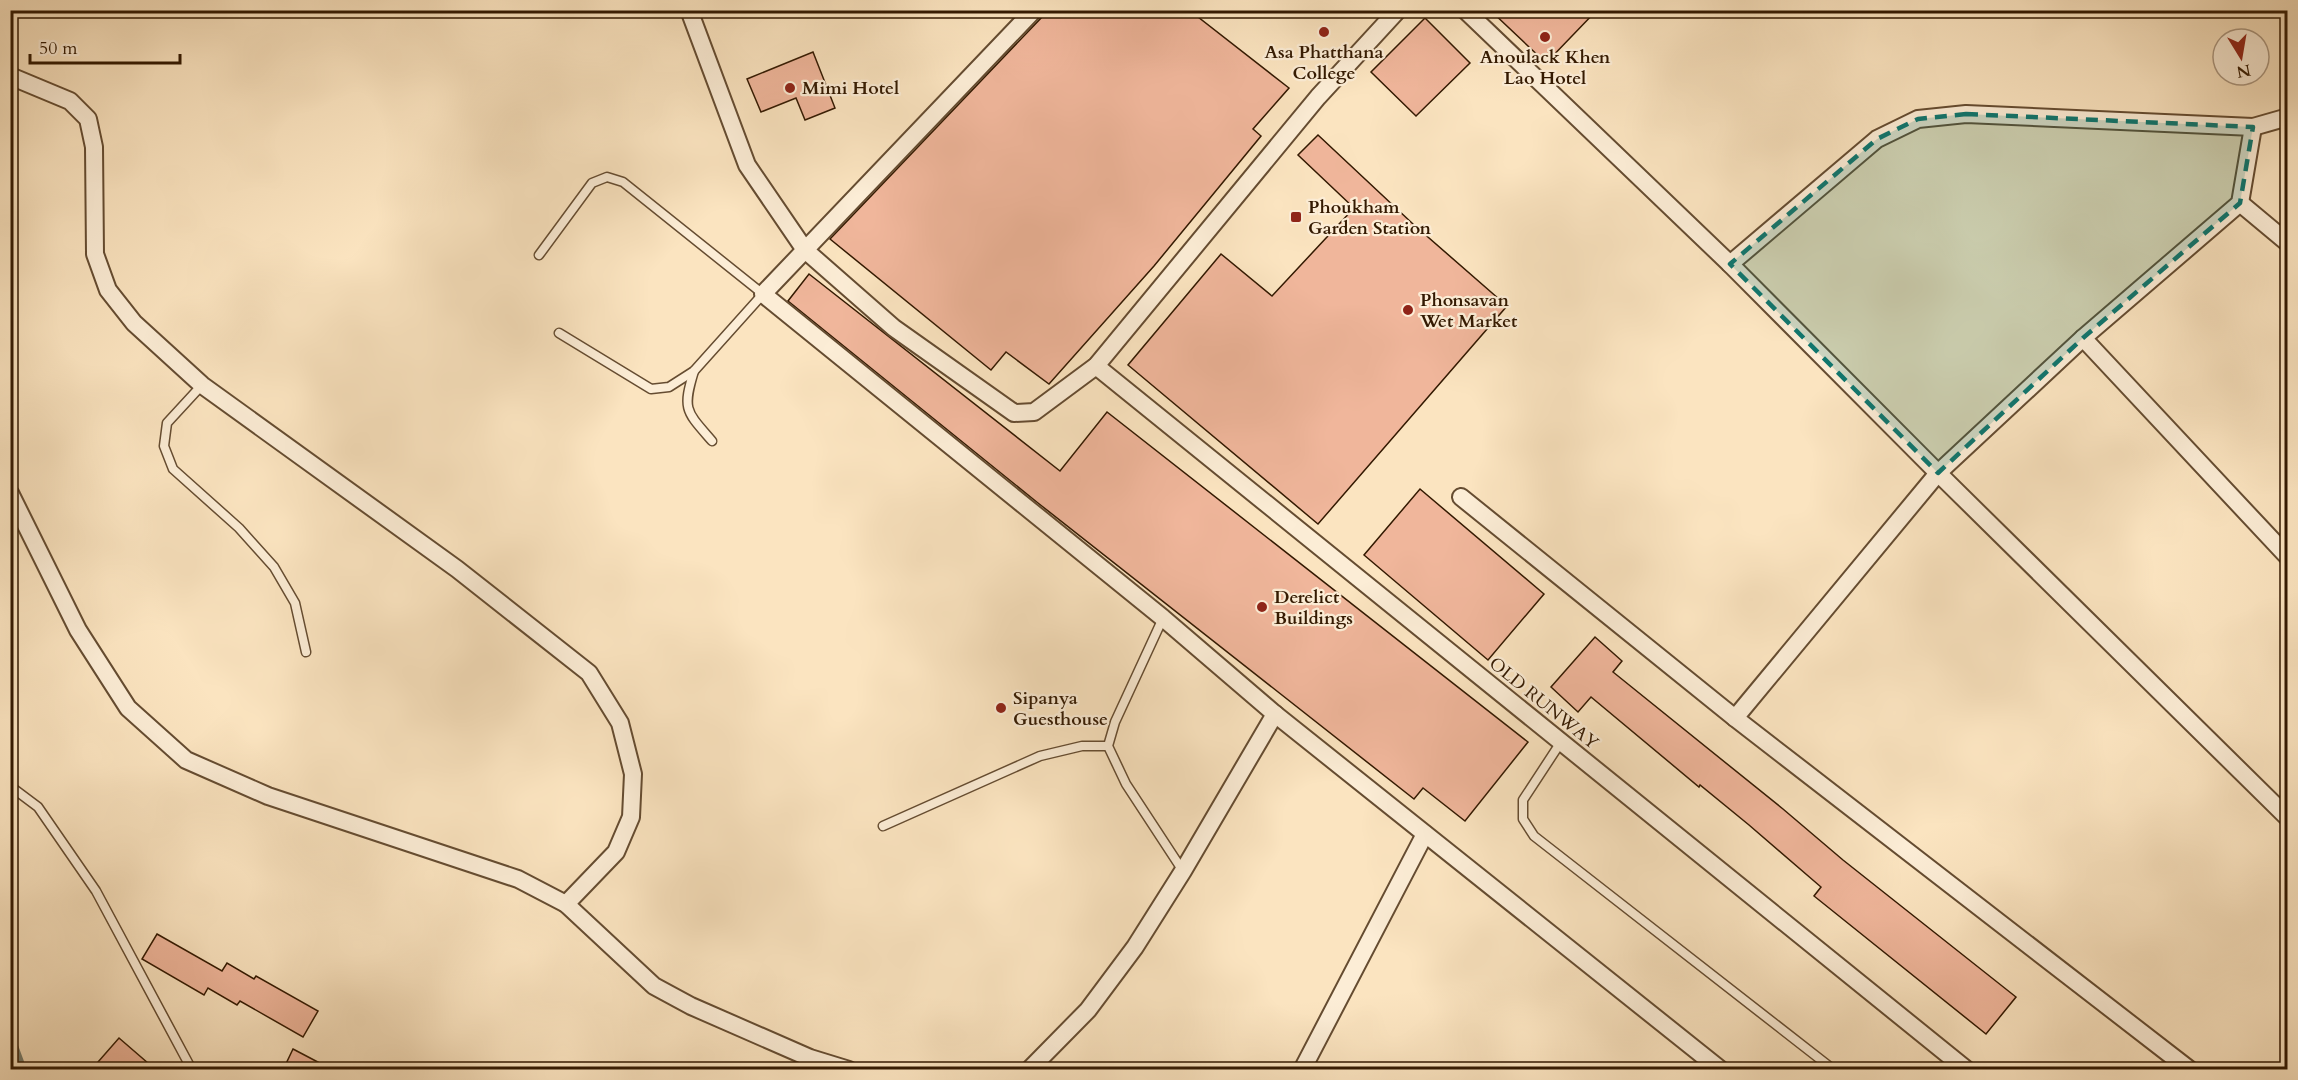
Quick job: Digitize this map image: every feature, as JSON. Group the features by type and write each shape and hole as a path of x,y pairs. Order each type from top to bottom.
{"street":[{"path":"689,10 747,165 805,250 894,328 1014,413 1034,412 1096,366 1318,97 1398,10"},
{"path":"1034,10 763,294 1163,618 1275,714 1720,1070"},
{"path":"1465,10 1730,264 2288,818"},
{"path":"10,76 70,101 88,118 94,147 95,254 108,290 134,323 202,385 457,569 589,674 620,723 633,774 631,817 616,852 567,904"},
{"path":"1730,264 1877,139 1918,119 1966,114 2253,127 2288,117"},
{"path":"1735,718 1938,473 2083,338 2240,203 2253,127"},
{"path":"2240,203 2288,243"},
{"path":"2083,338 2288,557"},
{"name":"OLD RUNWAY","path":"1096,366 1967,1070"},
{"path":"10,493 78,630 128,708 186,759 268,796 519,879 567,904 654,986 812,1064 849,1070"},
{"path":"1461,497 1735,718 2190,1070"},
{"path":"1029,1070 1088,1010 1135,947 1183,871 1275,714"},
{"path":"1302,1070 1425,834"}],"lane":[{"path":"539,255 592,183 607,177 623,182 763,294 694,370 669,387 651,389 559,333"},
{"path":"694,370 685,403 691,417 712,441"},
{"path":"202,385 167,423 164,446 173,469 239,528 274,567 295,603 306,652"},
{"path":"1163,618 1115,722 1107,746 1126,783 1183,871"},
{"path":"1562,742 1523,800 1523,819 1534,836 1834,1070"},
{"path":"883,826 1040,756 1082,747 1107,746"},
{"path":"10,786 38,807 96,891 192,1070"}],"highlighted area":[{"path":"1966,114 2253,127 2240,203 2083,338 1938,473 1730,264 1877,139 1918,119"}],"building":[{"path":"1045,10 1189,10 1289,88 1253,129 1261,136 1154,266 1049,384 1006,352 991,370 830,239 1042,17"},
{"name":"Anoulack Khen Lao Hotel","path":"1490,10 1597,10 1546,63"},
{"path":"1425,18 1470,63 1416,116 1371,72"},
{"name":"Mimi Hotel","path":"813,52 835,108 805,120 796,98 761,112 747,79"},
{"path":"1318,135 1413,224 1507,306 1318,524 1128,365 1221,254 1272,296 1354,208 1298,155"},
{"name":"Derelict Buildings","path":"809,274 1060,471 1107,412 1528,742 1465,821 1423,788 1414,799 1038,503 788,301"},
{"path":"1420,489 1544,594 1488,660 1364,555"},
{"path":"1595,637 1622,661 1613,672 1843,860 2016,997 1986,1034 1814,896 1821,887 1749,825 1700,785 1699,787 1591,697 1578,712 1551,687"},
{"path":"157,934 222,971 227,963 254,979 256,976 318,1011 303,1037 240,1001 237,1005 208,988 204,995 142,959"},
{"path":"119,1038 156,1070 91,1070"},
{"path":"293,1049 333,1070 283,1070"}],"waterway":[{"path":"10,1032 24,1070"}],"place":[{"name":"Asa Phatthana College","path":"1324,32"},
{"name":"Anoulack Khen Lao Hotel","path":"1545,37"},
{"name":"Mimi Hotel","path":"790,88"},
{"name":"Phoukham Garden Station","path":"1296,217"},
{"name":"Phonsavan Wet Market","path":"1408,310"},
{"name":"Derelict Buildings","path":"1262,607"},
{"name":"Sipanya Guesthouse","path":"1001,708"}]}
